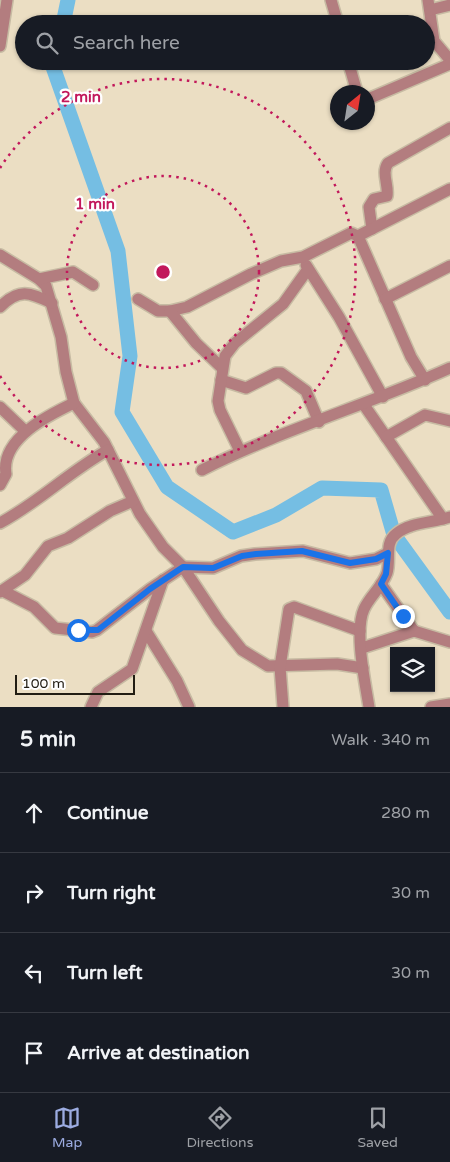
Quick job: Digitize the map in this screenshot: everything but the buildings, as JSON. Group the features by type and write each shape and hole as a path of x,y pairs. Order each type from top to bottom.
{"street":[{"path":"330,0 335,15"},
{"path":"429,5 450,5"},
{"path":"0,46 4,7"},
{"path":"435,42 450,62 435,69"},
{"path":"351,70 355,85"},
{"path":"375,96 432,70"},
{"path":"372,229 369,207 374,199 388,194 385,179 388,163 450,128"},
{"path":"358,236 450,190"},
{"path":"138,299 158,310 170,311 204,299 251,274 281,261 303,258 351,233 358,236 411,357 425,380"},
{"path":"0,255 39,279 46,286 52,302 74,403 99,433 133,500 163,547 183,567 218,621 242,650 268,666 325,664 363,668"},
{"path":"303,258 308,270 339,317 383,397"},
{"path":"385,299 450,266"},
{"path":"240,451 220,410 218,401 222,368 227,351 282,304 308,270"},
{"path":"39,279 73,272 93,284"},
{"path":"0,307 11,296 27,293 52,302"},
{"path":"170,311 196,343 222,368"},
{"path":"202,470 240,451 364,405 450,368"},
{"path":"221,380 246,388 276,373 281,374 306,391 319,422"},
{"path":"0,486 6,474 1,466 3,451 10,438 22,428 74,403"},
{"path":"364,405 448,519 404,528 394,535 389,543 386,574 365,608 360,631 369,707"},
{"path":"0,407 22,428"},
{"path":"386,437 425,415 450,421"},
{"path":"0,523 68,478 82,464 108,450"},
{"path":"1,591 26,575 48,546 68,538 110,511 133,500"},
{"path":"1,591 34,607 55,628 92,632 98,630 183,567 213,568 242,556 256,554 302,551 350,563 376,559 388,553"},
{"path":"91,707 98,692 132,669 163,580"},
{"path":"381,584 414,631"},
{"path":"283,707 280,667 287,613 291,607 360,631"},
{"path":"146,631 177,681 189,707"},
{"path":"362,648 414,631 450,642"},
{"path":"431,707 450,704"}],"waterway":[{"path":"65,15 68,0"},
{"path":"54,70 118,251 130,356 122,412 167,487 233,532 276,515 322,488 381,490 394,535 450,612"}],"route":[{"path":"78,630 92,632 98,630 150,589 183,567 213,568 249,554 295,551 310,552 350,563 376,559 388,553 386,574 381,584 403,616"}]}
